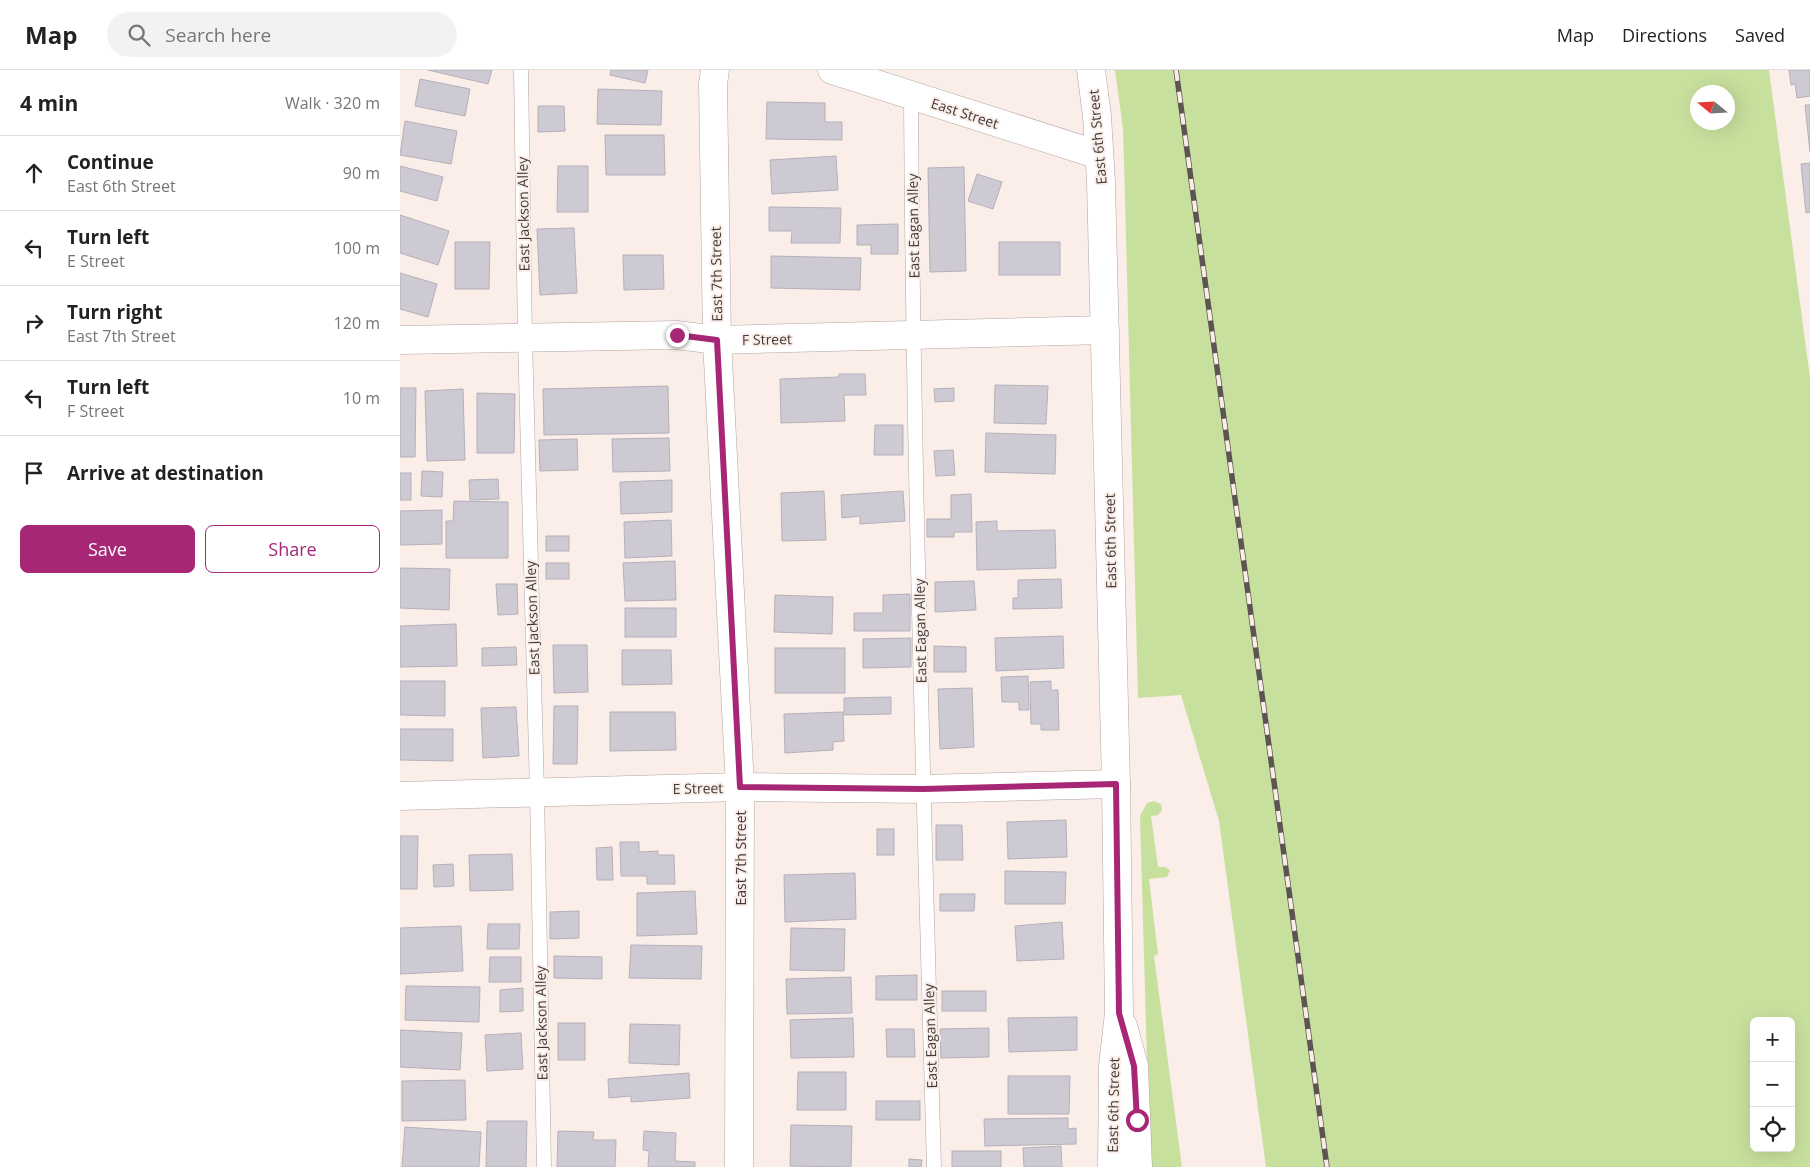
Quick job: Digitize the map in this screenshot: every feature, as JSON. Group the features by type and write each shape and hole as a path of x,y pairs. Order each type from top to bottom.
{"street":[{"name":"East 7th Street","path":"715,70 712,84 717,340 740,787 739,1167"},
{"name":"East Street","path":"832,70 1099,154"},
{"name":"East 6th Street","path":"1091,70 1097,116 1099,154 1116,784 1119,1013 1113,1066 1112,1167"},
{"name":"F Street","path":"400,340 677,335 717,340 1105,330"},
{"name":"E Street","path":"400,796 740,787 923,789 1116,784"},
{"name":"East 6th Street","path":"1119,1013 1134,1066 1138,1167"}],"lane":[{"name":"East Jackson Alley","path":"521,70 524,338 537,792 544,1167"},
{"name":"East Eagan Alley","path":"911,96 923,789 934,1167"}],"green space":[{"path":"1115,70 1769,70 1810,378 1810,1167 1266,1167 1219,821 1181,695 1138,698 1123,129"},
{"path":"1154,801 1161,804 1162,810 1158,815 1151,816 1158,867 1165,867 1170,870 1167,877 1149,879 1158,954 1154,956 1182,1167 1150,1167 1140,816 1147,803"}],"building":[{"path":"428,70 492,70 488,84"},
{"path":"611,70 648,70 645,83 610,75"},
{"path":"1789,70 1810,70 1810,96 1797,98 1795,84 1791,85"},
{"path":"420,79 470,89 465,116 415,106"},
{"path":"598,89 662,91 661,125 597,124"},
{"path":"767,102 825,103 825,122 842,122 842,140 766,139"},
{"path":"1805,105 1810,105 1810,152"},
{"path":"538,106 564,106 565,131 538,132"},
{"path":"405,121 457,131 451,164 400,155"},
{"path":"605,135 664,135 665,175 606,175"},
{"path":"836,156 838,190 772,194 770,160"},
{"path":"1810,163 1810,212 1806,213 1801,164"},
{"path":"400,166 443,177 437,201 400,191"},
{"path":"558,166 588,166 588,212 557,212"},
{"path":"964,167 966,271 930,272 928,168"},
{"path":"977,174 1002,182 993,209 968,201"},
{"path":"769,207 841,208 840,243 791,243 792,231 769,231"},
{"path":"400,215 449,231 438,265 400,253"},
{"path":"898,224 898,254 871,254 871,245 857,245 857,225"},
{"path":"574,228 577,293 540,295 537,229"},
{"path":"455,242 490,242 489,289 455,289"},
{"path":"999,242 1060,242 1060,275 999,275"},
{"path":"623,255 663,255 664,289 624,290"},
{"path":"771,256 861,258 860,290 771,288"},
{"path":"400,273 437,284 428,317 400,309"},
{"path":"839,374 865,374 866,395 844,395 845,421 781,423 780,379 839,377"},
{"path":"995,385 1048,386 1046,424 994,423"},
{"path":"668,386 669,433 544,435 543,389"},
{"path":"400,388 416,388 415,457 400,457"},
{"path":"954,388 954,401 935,402 934,389"},
{"path":"463,389 465,460 427,461 425,391"},
{"path":"477,393 515,394 514,453 477,453"},
{"path":"875,425 903,425 903,455 874,455"},
{"path":"986,433 1056,435 1055,474 985,472"},
{"path":"669,438 670,471 613,472 612,439"},
{"path":"577,439 578,470 540,471 539,440"},
{"path":"953,450 955,475 936,476 934,451"},
{"path":"422,471 443,472 442,497 421,496"},
{"path":"400,473 411,473 411,500 400,500"},
{"path":"498,479 499,499 470,500 469,480"},
{"path":"672,480 672,512 621,514 620,482"},
{"path":"824,491 826,540 782,541 781,493"},
{"path":"903,491 905,521 860,524 860,516 842,518 841,495"},
{"path":"971,494 972,532 954,532 954,537 927,537 927,519 951,519 951,495"},
{"path":"454,501 508,502 508,558 446,558 446,521 453,521"},
{"path":"442,510 442,544 400,545 400,511"},
{"path":"671,520 672,556 625,558 624,522"},
{"path":"997,521 997,531 1055,530 1056,568 977,570 976,522"},
{"path":"546,536 569,536 569,551 546,551"},
{"path":"675,561 676,600 625,601 623,563"},
{"path":"546,563 569,563 569,579 546,579"},
{"path":"400,568 450,569 449,610 400,608"},
{"path":"1061,579 1062,608 1013,609 1013,598 1018,598 1018,580"},
{"path":"974,581 976,610 935,612 935,582"},
{"path":"496,584 517,584 518,614 498,615"},
{"path":"910,594 910,631 854,631 854,613 883,613 883,595"},
{"path":"775,595 833,597 832,634 774,632"},
{"path":"625,608 676,608 676,637 625,637"},
{"path":"456,624 457,666 400,667 400,626"},
{"path":"1063,636 1064,668 996,671 995,638"},
{"path":"911,638 911,667 863,668 863,639"},
{"path":"553,645 587,645 588,692 554,693"},
{"path":"934,646 966,647 966,672 934,672"},
{"path":"516,647 517,665 482,666 482,648"},
{"path":"775,648 845,648 845,693 775,693"},
{"path":"622,650 671,650 672,684 622,685"},
{"path":"1028,676 1029,710 1019,710 1019,702 1002,702 1001,677"},
{"path":"400,681 445,681 445,716 400,715"},
{"path":"1051,681 1051,690 1058,690 1059,730 1041,730 1041,724 1031,724 1030,682"},
{"path":"972,688 974,747 940,749 938,689"},
{"path":"891,697 891,714 844,715 844,698"},
{"path":"554,706 578,706 577,764 553,764"},
{"path":"516,707 519,756 483,758 481,708"},
{"path":"610,712 675,712 676,750 610,751"},
{"path":"843,712 844,741 833,742 833,750 785,753 784,714"},
{"path":"400,729 453,729 453,761 400,760"},
{"path":"1066,820 1067,857 1008,859 1007,822"},
{"path":"936,825 962,825 963,860 936,860"},
{"path":"877,829 894,829 894,855 877,855"},
{"path":"400,836 418,836 417,889 400,889"},
{"path":"620,842 639,842 639,852 658,851 658,855 674,855 675,884 647,884 647,876 621,876"},
{"path":"612,847 613,880 597,880 596,848"},
{"path":"512,854 513,890 470,891 469,855"},
{"path":"453,864 454,886 434,887 433,865"},
{"path":"1005,871 1066,872 1065,904 1005,904"},
{"path":"855,873 856,919 785,922 784,875"},
{"path":"695,891 697,934 637,936 637,893"},
{"path":"940,894 975,894 974,911 940,911"},
{"path":"579,911 579,938 550,939 550,912"},
{"path":"1062,922 1064,959 1017,961 1015,926"},
{"path":"488,924 520,924 519,949 487,949"},
{"path":"461,926 463,971 400,974 400,928"},
{"path":"791,928 845,929 844,971 790,970"},
{"path":"631,945 702,946 701,979 629,978"},
{"path":"554,956 602,957 602,979 554,978"},
{"path":"490,957 521,957 521,982 489,982"},
{"path":"917,975 917,1000 876,1000 876,976"},
{"path":"851,977 852,1013 787,1014 786,979"},
{"path":"406,986 480,987 479,1022 405,1020"},
{"path":"523,988 523,1011 500,1012 500,990"},
{"path":"942,991 986,991 986,1011 942,1011"},
{"path":"1077,1017 1077,1050 1009,1052 1008,1018"},
{"path":"853,1018 854,1057 791,1058 790,1020"},
{"path":"558,1023 585,1023 585,1060 558,1060"},
{"path":"630,1024 680,1025 679,1065 629,1063"},
{"path":"989,1028 989,1057 941,1058 940,1029"},
{"path":"886,1029 914,1029 915,1057 887,1057"},
{"path":"400,1030 462,1033 460,1070 400,1067"},
{"path":"521,1033 523,1069 487,1071 485,1035"},
{"path":"798,1072 846,1072 846,1110 797,1110"},
{"path":"689,1073 690,1098 631,1102 631,1096 609,1098 608,1079"},
{"path":"1008,1076 1070,1076 1069,1114 1008,1114"},
{"path":"465,1080 466,1120 402,1121 402,1081"},
{"path":"876,1101 920,1101 920,1120 876,1120"},
{"path":"1068,1118 1068,1129 1076,1128 1076,1144 985,1146 984,1119"},
{"path":"487,1121 527,1121 526,1167 486,1167"},
{"path":"791,1125 852,1126 851,1167 790,1166"},
{"path":"405,1127 481,1132 479,1167 402,1167"},
{"path":"558,1131 594,1132 593,1140 616,1140 615,1167 557,1167"},
{"path":"644,1131 676,1133 675,1161 695,1162 695,1167 648,1167 649,1151 643,1150"},
{"path":"1061,1146 1062,1167 1024,1167 1023,1148"},
{"path":"952,1151 1001,1151 1001,1167 952,1167"},
{"path":"909,1159 922,1160 921,1167 909,1167"}],"railway":[{"path":"1176,70 1327,1167"}],"route":[{"path":"677,335 717,340 740,787 923,789 1116,784 1119,1013 1134,1066 1137,1120"}]}
